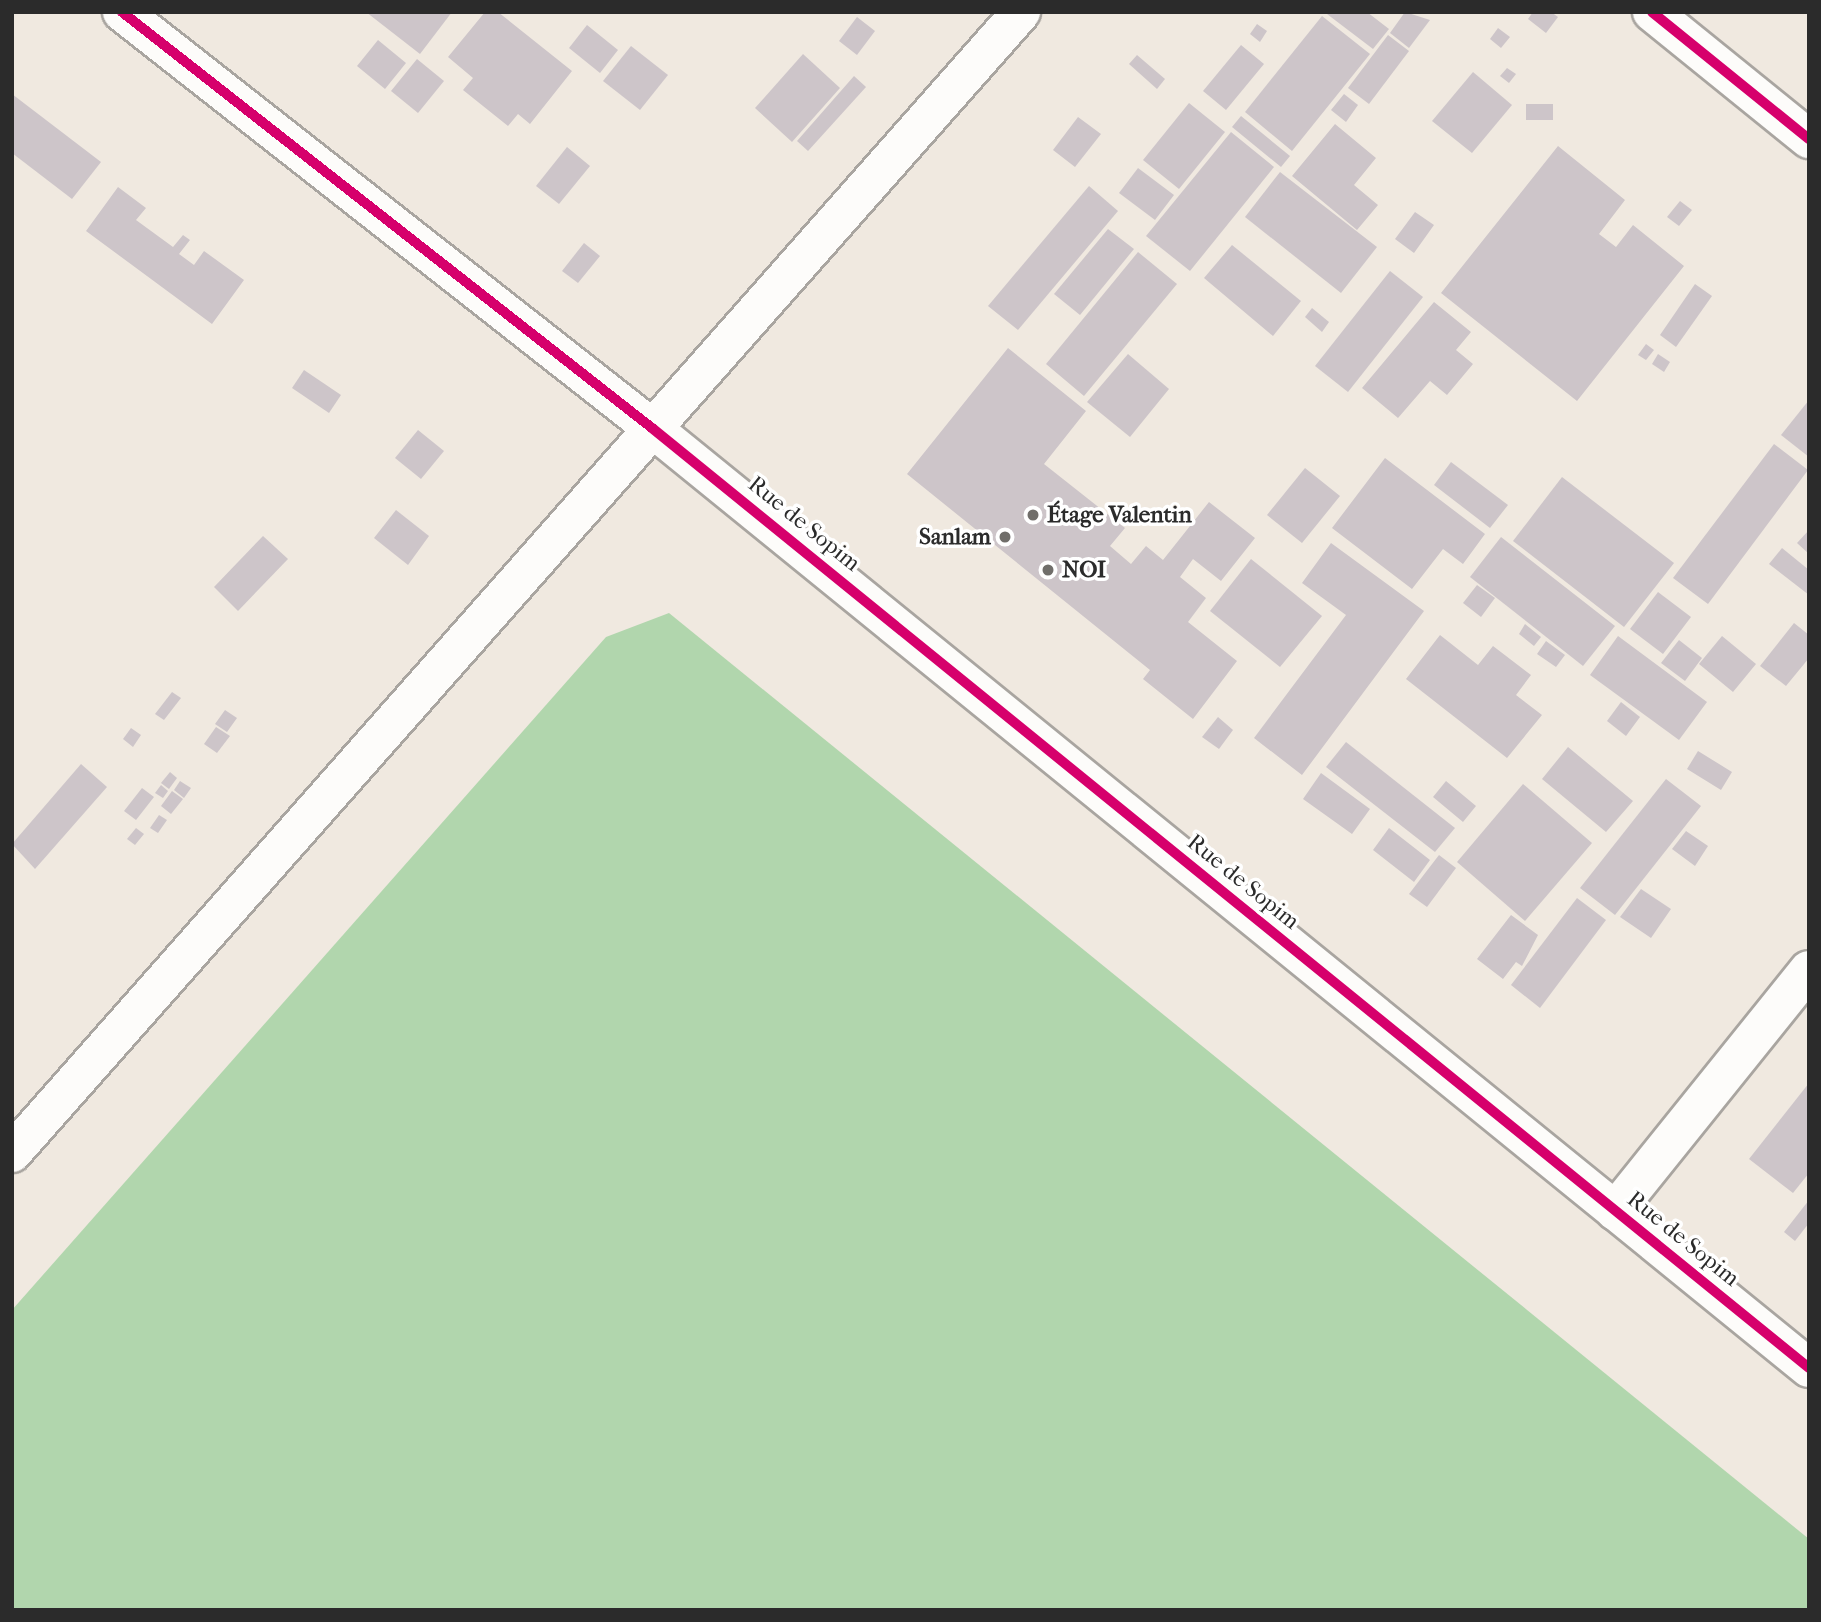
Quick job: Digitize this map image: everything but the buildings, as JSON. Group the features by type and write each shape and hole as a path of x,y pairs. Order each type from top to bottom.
{"street":[{"name":"Rue de Sopim","path":"122,12 652,428 1809,1368"},
{"path":"12,1153 1021,12"},
{"path":"1652,12 1809,139"},
{"path":"1615,1211 1809,970"}],"green space":[{"path":"669,613 1809,1539 1809,1610 12,1610 12,1310 606,637"}],"cycle path":[{"path":"122,12 652,428 1809,1368"},
{"path":"1652,12 1809,139"}],"place":[{"name":"Étage Valentin","path":"1033,515"},
{"name":"Sanlam","path":"1005,537"},
{"name":"NOI","path":"1048,570"}]}
